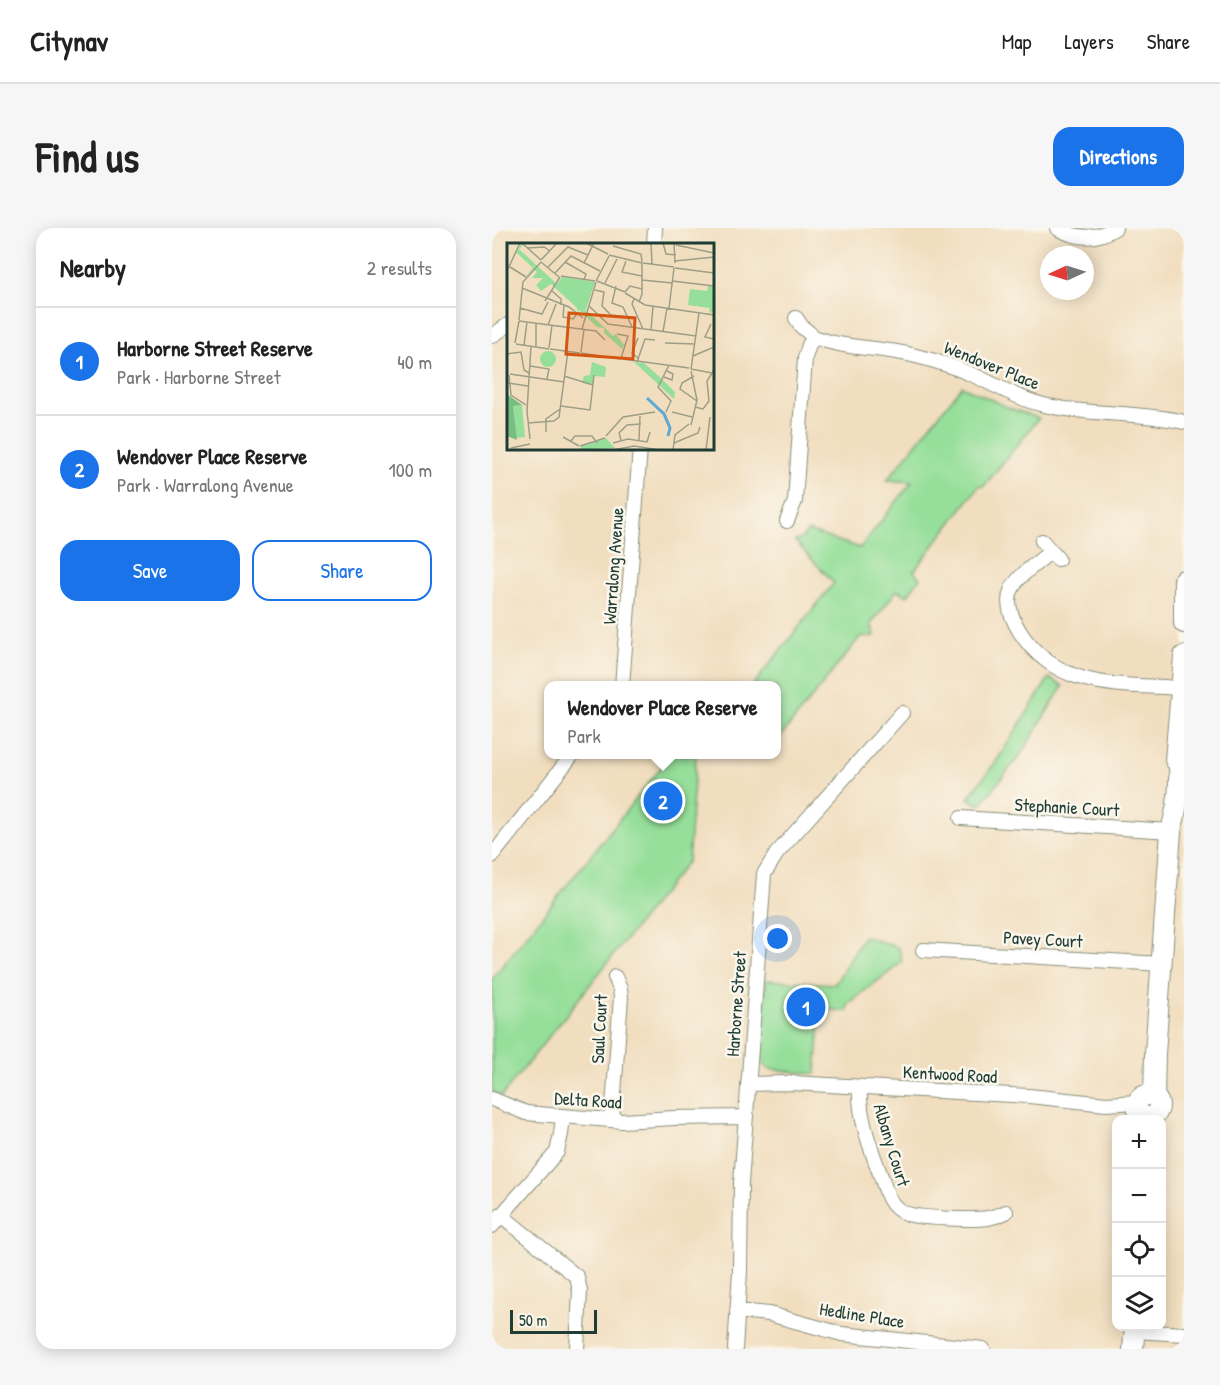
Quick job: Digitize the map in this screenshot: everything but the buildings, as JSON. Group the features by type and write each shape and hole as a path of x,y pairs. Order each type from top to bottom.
{"street":[{"path":"654,243 656,228"},
{"path":"1057,228 1068,234 1084,237 1099,235 1115,228"},
{"path":"787,521 797,489 805,358 814,337 802,327 796,318"},
{"path":"492,336 507,326"},
{"name":"Wendover Place","path":"814,337 840,345 888,350 927,358 960,369 1016,396 1043,405 1074,410 1158,416 1184,414"},
{"name":"Wendover Place","path":"1158,416 1184,422"},
{"name":"Warralong Avenue","path":"622,681 640,450"},
{"path":"1050,550 1018,580 1008,598 1009,612 1032,647 1059,670 1085,680 1182,688"},
{"path":"1184,579 1184,623"},
{"path":"1145,1109 1155,1054 1171,831 1179,799 1181,777 1177,748 1184,656"},
{"name":"Harborne Street","path":"735,1349 745,1123 763,883 767,866 902,713"},
{"path":"492,856 569,759"},
{"name":"Stephanie Court","path":"961,818 1171,831"},
{"name":"Pavey Court","path":"922,950 1162,964"},
{"name":"Saul Court","path":"612,1120 621,997 615,977"},
{"name":"Kentwood Road","path":"748,1079 1029,1096 1145,1109"},
{"name":"Albany Court","path":"860,1087 862,1115 887,1194 893,1205 902,1212 914,1215 974,1219 996,1217 1006,1212"},
{"name":"Delta Road","path":"492,1099 526,1113 612,1120 685,1118 745,1123"},
{"path":"563,1116 557,1152 496,1220 577,1277 580,1291 577,1349"},
{"name":"Hedline Place","path":"737,1311 769,1314 842,1334 983,1349"},
{"path":"1134,1336 1184,1334"}],"green space":[{"path":"962,386 1009,408 1039,418 984,486 979,486 914,571 920,578 907,596 897,590 871,624 875,635 861,636 781,736 781,681 756,681 834,583 795,541 801,539 808,531 860,548 912,482 887,480"},
{"path":"1049,678 1063,686 1021,754 980,805 968,798 998,759"},
{"path":"668,759 696,759 688,861 501,1097 492,1091 492,979"},
{"path":"864,936 899,948 902,962 848,1004 847,1011 821,1009 816,1074 768,1069 763,1064 761,1055 766,980 835,984"}],"place":[{"name":"Wendover Place Reserve","path":"663,801"},
{"name":"Harborne Street Reserve","path":"806,1007"}]}
